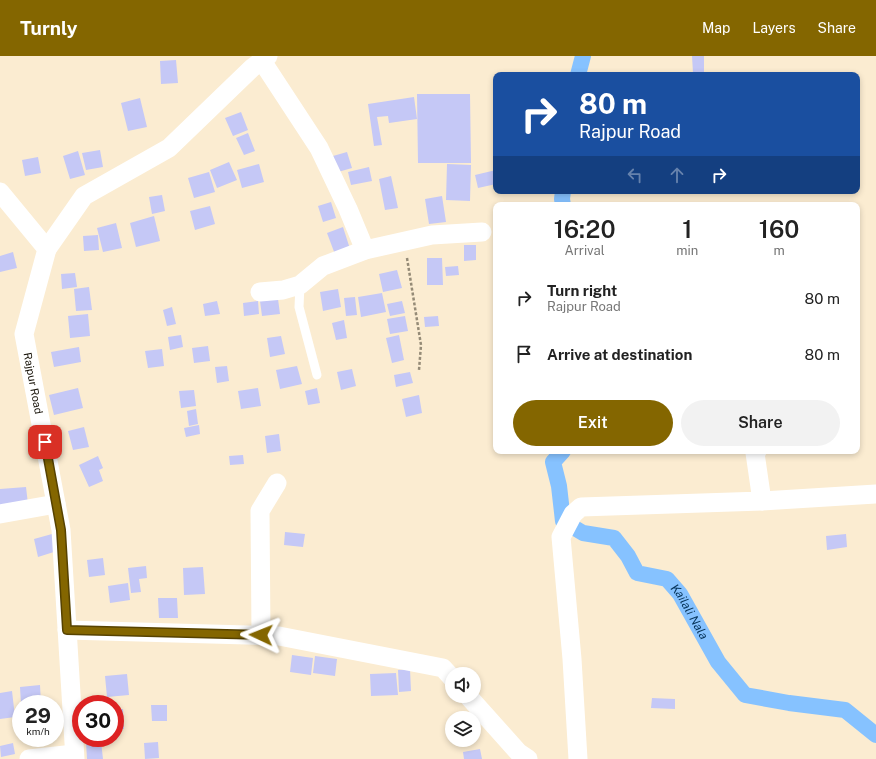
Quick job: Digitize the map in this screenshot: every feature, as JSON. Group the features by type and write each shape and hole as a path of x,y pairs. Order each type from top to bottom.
{"street":[{"path":"0,192 46,249 84,196 169,148 265,58 319,148 348,209 365,250"},
{"path":"260,292 283,290 300,285 323,266 365,250 432,235 482,232"},
{"name":"Rajpur Road","path":"46,249 24,334 61,530 74,756"},
{"path":"755,454 762,501"},
{"path":"261,635 260,511 277,483"},
{"path":"578,759 572,659 561,537 573,514 581,507 762,501 876,494"},
{"path":"0,514 56,504"},
{"path":"67,630 279,636 443,668 445,670"},
{"path":"474,703 520,753 528,759"},
{"path":"29,759 74,756"}],"lane":[{"path":"300,285 299,307 317,375"}],"path":[{"path":"405,241 421,345 419,370"}],"building":[{"path":"692,56 704,56 704,72 693,72"},
{"path":"176,60 178,83 161,84 160,61"},
{"path":"417,94 470,94 471,163 418,163"},
{"path":"414,97 417,119 389,123 388,116 377,117 382,145 374,146 368,104"},
{"path":"140,98 147,127 128,131 121,103"},
{"path":"241,112 248,130 233,136 225,118"},
{"path":"248,133 255,151 244,155 236,138"},
{"path":"100,150 103,167 86,170 82,153"},
{"path":"78,151 85,175 70,179 63,156"},
{"path":"347,152 352,168 338,172 333,156"},
{"path":"38,157 41,173 25,176 22,160"},
{"path":"229,162 237,180 217,188 210,170"},
{"path":"259,164 264,182 242,188 237,170"},
{"path":"447,164 471,165 470,201 446,200"},
{"path":"369,167 372,181 351,185 348,172"},
{"path":"493,171 493,185 478,188 475,175"},
{"path":"209,172 215,192 194,198 188,178"},
{"path":"391,176 398,208 385,210 379,179"},
{"path":"162,195 165,211 152,214 149,197"},
{"path":"442,196 446,222 429,224 425,199"},
{"path":"331,202 336,218 323,222 318,206"},
{"path":"210,206 215,224 195,230 190,211"},
{"path":"154,216 160,241 136,247 130,223"},
{"path":"116,223 122,248 103,252 97,228"},
{"path":"343,227 351,252 336,257 327,233"},
{"path":"98,235 99,250 84,251 83,236"},
{"path":"464,245 476,245 476,260 464,261"},
{"path":"13,252 17,268 0,272 0,256"},
{"path":"427,258 442,258 443,285 427,285"},
{"path":"458,266 459,275 446,276 445,267"},
{"path":"397,270 402,288 383,292 379,274"},
{"path":"75,273 77,287 62,289 61,274"},
{"path":"89,287 92,310 76,311 74,289"},
{"path":"338,289 341,307 323,311 320,292"},
{"path":"382,293 386,312 361,317 358,297"},
{"path":"355,297 357,315 346,316 344,298"},
{"path":"278,299 280,314 262,316 260,301"},
{"path":"217,301 220,314 205,316 203,304"},
{"path":"258,301 259,314 244,316 243,303"},
{"path":"402,301 405,313 390,316 387,304"},
{"path":"172,307 176,324 167,326 163,310"},
{"path":"88,314 90,336 70,338 68,316"},
{"path":"405,316 408,331 390,334 387,319"},
{"path":"438,316 439,326 425,327 424,317"},
{"path":"344,320 347,338 336,340 332,323"},
{"path":"181,335 183,347 170,350 168,337"},
{"path":"399,335 404,360 392,363 386,338"},
{"path":"281,336 285,354 270,357 267,338"},
{"path":"208,346 210,361 194,363 192,348"},
{"path":"79,347 81,362 54,367 51,352"},
{"path":"162,349 164,366 148,368 145,351"},
{"path":"227,366 229,381 217,383 215,367"},
{"path":"297,366 302,384 280,389 276,370"},
{"path":"352,369 356,386 341,390 337,372"},
{"path":"410,372 413,383 396,387 394,375"},
{"path":"78,388 83,408 54,415 49,395"},
{"path":"258,388 261,406 241,409 238,391"},
{"path":"317,388 320,403 308,405 305,391"},
{"path":"194,390 196,406 181,408 179,391"},
{"path":"419,395 422,413 406,417 402,399"},
{"path":"196,409 198,424 189,426 187,411"},
{"path":"199,425 200,434 186,437 184,428"},
{"path":"84,427 89,447 73,450 68,431"},
{"path":"279,434 281,451 267,453 265,436"},
{"path":"243,455 244,464 230,465 229,456"},
{"path":"98,456 103,468 99,470 103,481 89,487 79,465"},
{"path":"26,487 28,504 0,506 0,489"},
{"path":"285,532 305,534 303,547 284,545"},
{"path":"52,534 57,551 38,557 34,539"},
{"path":"846,534 847,547 827,550 826,536"},
{"path":"103,558 105,575 89,577 87,560"},
{"path":"146,566 147,578 139,579 141,592 131,593 128,568"},
{"path":"203,567 205,594 184,595 183,568"},
{"path":"128,583 130,600 110,603 108,586"},
{"path":"158,598 177,598 178,618 159,618"},
{"path":"292,655 313,658 311,675 290,672"},
{"path":"315,656 337,659 335,676 313,673"},
{"path":"410,669 411,691 399,692 398,670"},
{"path":"396,673 398,695 371,696 370,674"},
{"path":"127,674 129,695 107,695 105,676"},
{"path":"40,685 41,695 20,695 20,687"},
{"path":"12,691 12,717 0,719 0,693"},
{"path":"652,698 675,699 675,709 651,708"},
{"path":"151,705 167,705 167,721 152,721"},
{"path":"158,742 159,758 145,759 144,743"},
{"path":"12,743 15,754 1,757 0,746"},
{"path":"86,747 102,747 103,759 87,759"},
{"path":"480,749 482,759 464,759 463,752"}],"waterway":[{"name":"Kailali Nala","path":"579,72 583,56"},
{"name":"Kailali Nala","path":"562,202 563,194"},
{"name":"Kailali Nala","path":"560,454 553,462 559,486 563,521 583,533 614,538 628,556 637,573 667,579 680,594 718,662 745,695 789,703 845,710 876,735"}],"route":[{"path":"45,442 61,530 67,630 261,635"}]}
